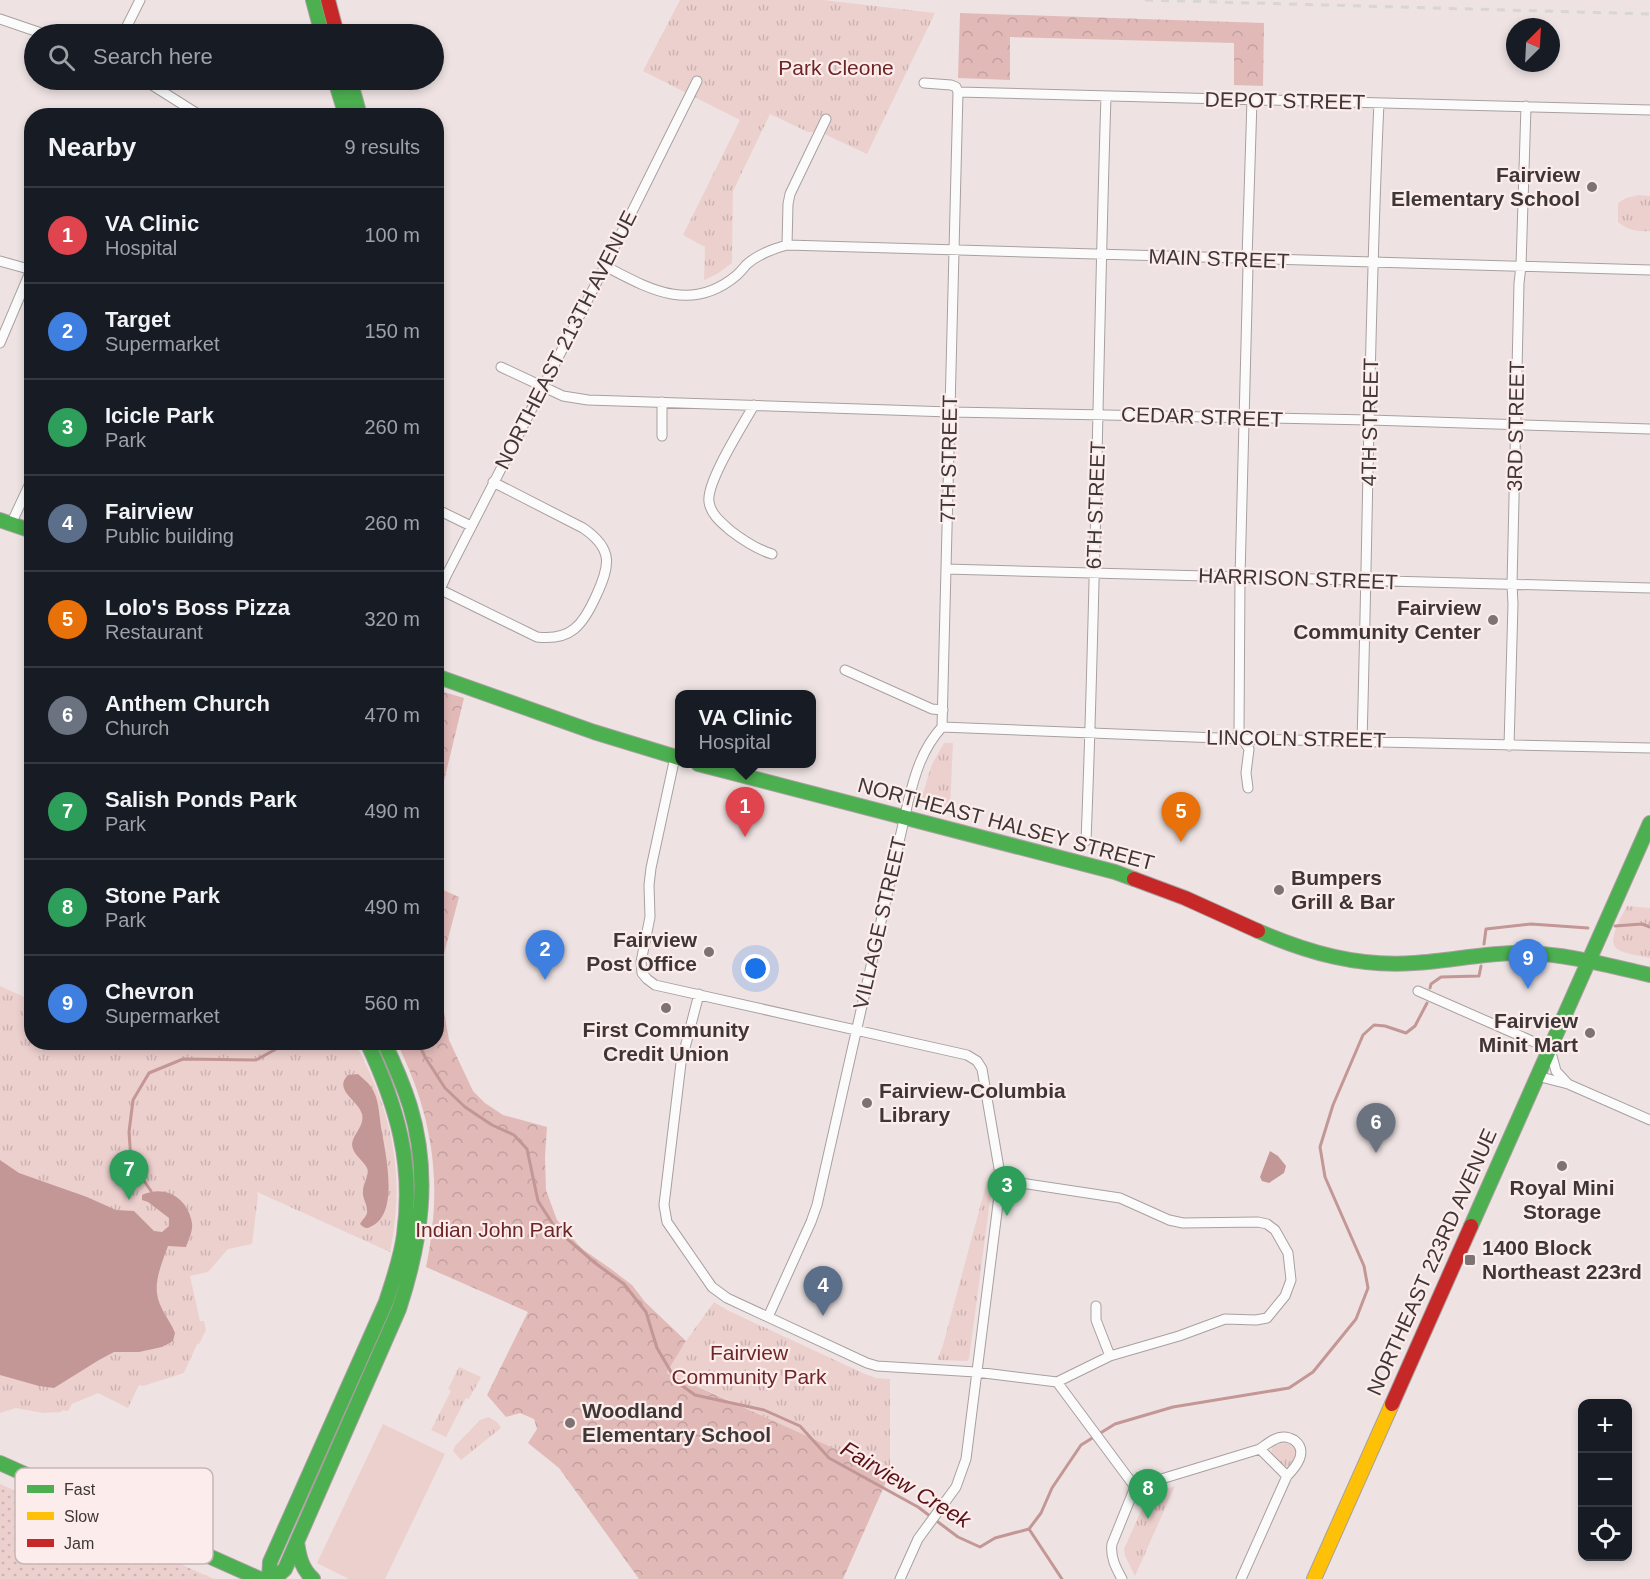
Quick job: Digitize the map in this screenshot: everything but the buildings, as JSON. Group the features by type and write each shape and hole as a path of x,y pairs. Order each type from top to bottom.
{"main road":[{"path":"313,0 319,24"},
{"path":"328,0 334,24"},
{"path":"339,90 344,108"},
{"path":"353,90 358,108"},
{"path":"6,522 24,528"},
{"path":"444,679 594,732 675,757"},
{"name":"NORTHEAST HALSEY STREET","path":"714,768 1115,872 1174,893 1304,949 1339,959 1358,963 1396,965 1472,956 1528,953 1562,956 1650,975"},
{"name":"NORTHEAST 223RD AVENUE","path":"1314,1579 1650,823"},
{"path":"271,1579 270,1562 386,1302 402,1250 406,1223 407,1188 401,1131 388,1086 371,1050"},
{"path":"271,1579 285,1569 399,1309 412,1270 420,1235 422,1182 417,1134 407,1095 388,1050"},
{"path":"0,1463 15,1470"},
{"path":"297,1541 299,1559 308,1575 313,1579"},
{"path":"213,1558 260,1579"}],"street":[{"path":"128,24 140,0"},
{"path":"0,19 24,27"},
{"name":"NORTHEAST 213TH AVENUE","path":"444,582 697,81"},
{"name":"DEPOT STREET","path":"924,83 951,84 958,92 1650,110"},
{"path":"160,90 188,108"},
{"name":"7TH STREET","path":"942,727 958,92"},
{"name":"6TH STREET","path":"1086,841 1106,96"},
{"path":"1248,789 1246,772 1249,749 1239,733 1240,577 1248,266 1246,259 1252,100"},
{"name":"4TH STREET","path":"1362,741 1379,103"},
{"name":"3RD STREET","path":"1509,746 1515,424 1526,106"},
{"path":"605,266 657,292 700,294 720,286 739,274 754,259 774,248 787,246 790,194 826,118"},
{"name":"MAIN STREET","path":"787,246 1650,270"},
{"path":"0,261 24,268"},
{"path":"0,343 24,286"},
{"name":"CEDAR STREET","path":"501,367 563,396 588,400 950,412 1370,420 1650,429"},
{"path":"662,402 662,436"},
{"path":"754,405 718,472 709,500 715,516 723,525 754,547 772,554"},
{"path":"444,592 537,638 549,639 571,632 580,625 605,577 607,566 605,554 600,543 592,535 583,528 493,482"},
{"path":"6,522 24,492"},
{"path":"444,513 471,526"},
{"name":"HARRISON STREET","path":"946,569 1650,588"},
{"path":"845,670 932,709 943,710"},
{"path":"904,817 919,762 926,748 942,727"},
{"name":"LINCOLN STREET","path":"942,727 1243,739 1650,748"},
{"path":"675,766 651,868 650,917 641,962 642,973 646,979 655,985 967,1055 977,1061 982,1070 1001,1180 966,1459 956,1487 918,1539 900,1579"},
{"name":"VILLAGE STREET","path":"768,1317 817,1205 904,817"},
{"path":"1418,991 1550,1049 1556,1071 1568,1083"},
{"path":"699,994 681,1063 664,1205 667,1222 712,1287 727,1298 877,1366 976,1372 1058,1382 1110,1356 1179,1336 1225,1319 1267,1318 1285,1296 1291,1280 1288,1254 1275,1230 1267,1224 1258,1222 1183,1223 1169,1220 1120,1198 1001,1180"},
{"path":"1538,1076 1568,1083 1650,1120"},
{"path":"1096,1306 1096,1320 1110,1356"},
{"path":"1058,1382 1135,1487"},
{"path":"1135,1487 1260,1449 1279,1438 1286,1437 1296,1442 1301,1454 1293,1470 1287,1476 1241,1579"},
{"path":"1260,1449 1287,1476"},
{"path":"1122,1579 1111,1551 1135,1487"}],"green space":[{"name":"Park Cleone","path":"680,0 823,0 935,13 867,154 820,132 808,132 770,114 733,191 732,263 704,280 705,247 683,235 740,120 643,71"},
{"path":"960,13 1264,23 1263,86 1234,85 1234,43 1010,37 1010,80 958,78"},
{"path":"1639,195 1650,196 1650,231 1633,230 1618,222 1618,203 1626,198"},
{"path":"444,692 464,698 444,781"},
{"path":"944,743 953,743 950,811 920,803 932,764"},
{"path":"444,890 459,897 444,954"},
{"path":"1627,906 1650,908 1650,958 1624,952 1614,945 1616,928"},
{"path":"0,986 24,997 24,1050 358,1050 387,1119 396,1169 395,1223 390,1252 257,1192 252,1244 228,1249 208,1272 190,1276 200,1321 204,1321 206,1330 184,1373 143,1386 139,1385 128,1408 98,1393 72,1404 68,1411 43,1413 16,1408 0,1413"},
{"name":"Indian John Park","path":"444,1011 449,1040 473,1091 485,1103 503,1115 547,1127 546,1190 557,1220 581,1248 632,1285 645,1302 686,1341 667,1373 890,1473 843,1579 639,1579 559,1468 528,1443 537,1429 534,1419 520,1413 506,1417 487,1395 528,1312 426,1267 434,1208 432,1152 420,1098 400,1050 444,1050"},
{"path":"992,1169 994,1169 995,1186 991,1193 969,1359 967,1361 937,1360 943,1345"},
{"name":"Fairview Community Park","path":"714,1302 865,1374 890,1379 890,1474 667,1372"},
{"path":"459,1367 481,1377 469,1399 466,1398 446,1437 431,1430 451,1391 448,1389"},
{"path":"489,1417 501,1428 461,1460 453,1451 455,1446 480,1420"},
{"path":"383,1424 445,1454 385,1579 349,1579 317,1563"},
{"path":"1287,1442 1294,1446 1297,1453 1292,1466 1287,1468 1271,1452 1273,1446"},
{"path":"0,1484 15,1491 15,1564 180,1564 214,1579 0,1579"},
{"path":"1175,1486 1135,1576 1124,1549 1148,1495"}],"shaded area":[{"path":"358,1074 370,1085 377,1101 388,1181 386,1208 381,1219 367,1228 360,1224 367,1213 363,1188 368,1171 354,1151 352,1144 362,1122 362,1114 343,1085 348,1075"},
{"path":"1270,1151 1278,1156 1286,1166 1284,1173 1269,1183 1262,1181 1260,1177"},
{"path":"0,1160 19,1173 87,1197 116,1210 134,1211 154,1231 162,1232 169,1226 169,1218 142,1200 142,1195 159,1191 167,1192 180,1200 190,1214 191,1232 186,1247 168,1246 157,1281 158,1298 175,1333 173,1341 162,1347 139,1352 114,1352 54,1388 0,1375"}],"waterway":[{"name":"Fairview Creek","path":"1484,944 1486,929 1531,924 1588,928"},
{"name":"Fairview Creek","path":"1615,926 1642,924 1650,927"},
{"name":"Fairview Creek","path":"1430,988 1431,984 1441,977 1479,976 1481,966"},
{"name":"Fairview Creek","path":"422,1050 445,1088 465,1107 492,1125 514,1135 527,1149 538,1201 556,1229 595,1263 624,1284 646,1312 657,1348 677,1382 695,1395 764,1410 800,1426 829,1458 918,1507 958,1537 980,1547 995,1538 1029,1529 1041,1513 1052,1488 1081,1445 1115,1424 1173,1407 1289,1388 1313,1372 1356,1319 1368,1288 1364,1266 1325,1177 1320,1147 1333,1105 1363,1035 1374,1025 1406,1033 1415,1026 1427,1003"},
{"name":"Fairview Creek","path":"134,1170 129,1132 133,1100 149,1073 183,1059 256,1060 274,1050"},
{"name":"Fairview Creek","path":"144,1181 151,1191"},
{"path":"1029,1529 1062,1579"}],"railway":[{"path":"1145,0 1650,14"}],"traffic: fast":[{"path":"313,0 319,24"},
{"path":"338,90 344,108"},
{"path":"353,90 358,108"},
{"path":"0,520 24,528"},
{"path":"444,679 594,732 675,757"},
{"path":"713,768 1115,872 1134,879"},
{"path":"1471,1226 1650,823"},
{"path":"1258,931 1315,952 1373,963 1414,963 1519,953 1585,960 1650,975"},
{"path":"269,1579 270,1562 386,1302 403,1244 407,1209 405,1160 395,1112 371,1050"},
{"path":"274,1579 285,1569 399,1309 413,1259 421,1208 420,1157 410,1106 388,1050"},
{"path":"0,1463 15,1470"},
{"path":"297,1542 302,1562 313,1579"},
{"path":"213,1558 260,1579"}],"traffic: slow":[{"path":"1314,1579 1392,1404"}],"traffic: jam":[{"path":"328,0 334,24"},
{"path":"1134,879 1185,898 1258,931"},
{"path":"1392,1404 1471,1226"}],"place":[{"name":"Fairview Elementary School","path":"1592,187"},
{"name":"Fairview Community Center","path":"1493,620"},
{"name":"VA Clinic","path":"745,837"},
{"name":"Lolo's Boss Pizza","path":"1181,842"},
{"name":"Bumpers Grill & Bar","path":"1279,890"},
{"name":"Fairview Post Office","path":"709,952"},
{"name":"Target","path":"545,980"},
{"name":"Chevron","path":"1528,989"},
{"name":"First Community Credit Union","path":"666,1008"},
{"name":"Fairview Minit Mart","path":"1590,1033"},
{"name":"Fairview-Columbia Library","path":"867,1103"},
{"name":"Anthem Church","path":"1376,1153"},
{"name":"Royal Mini Storage","path":"1562,1166"},
{"name":"Salish Ponds Park","path":"129,1200"},
{"name":"Icicle Park","path":"1007,1216"},
{"name":"1400 Block Northeast 223rd","path":"1470,1260"},
{"name":"Fairview","path":"823,1316"},
{"name":"Woodland Elementary School","path":"570,1423"},
{"name":"Stone Park","path":"1148,1519"}]}
